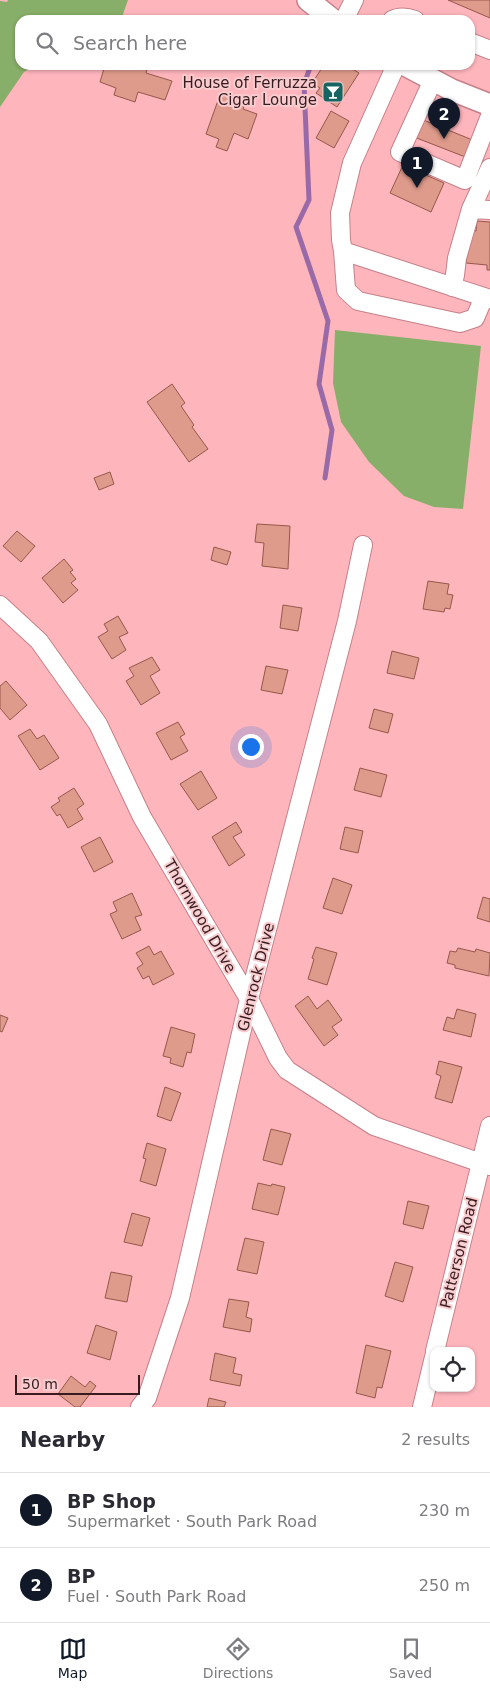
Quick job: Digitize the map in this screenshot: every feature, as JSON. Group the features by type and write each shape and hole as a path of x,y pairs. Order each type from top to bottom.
{"main road":[{"path":"308,0 327,15"},
{"path":"414,70 452,90 490,105"}],"street":[{"path":"346,15 354,0"},
{"path":"475,44 490,50"},
{"path":"343,251 487,298 475,318 460,323 358,301 346,290 340,213 352,163 394,70"},
{"path":"433,80 400,152 465,180 490,116"},
{"path":"452,287 457,258 471,209 490,168"},
{"path":"471,209 490,210"},
{"name":"Glenrock Drive","path":"140,1407 148,1398 180,1298 250,999 347,621 363,544"},
{"name":"Thornwood Drive","path":"0,605 39,641 98,724 142,817 250,999 278,1058 287,1070 374,1126 485,1165"},
{"name":"Patterson Road","path":"436,1347 485,1165 490,1126"},
{"path":"422,1407 430,1374"}],"green space":[{"path":"8,0 128,0 123,15 15,15 15,70 27,70 24,72 0,107 0,1 7,2"},
{"path":"335,330 481,346 463,509 434,507 404,496 369,462 341,422 333,383"}],"building":[{"path":"448,0 490,0 490,18"},
{"path":"104,70 147,70 146,73 172,81 165,100 138,92 135,102 114,95 116,88 100,82"},
{"path":"321,70 354,70 359,73 337,107 316,93 320,88 312,83"},
{"path":"221,92 246,101 243,109 257,114 248,139 234,133 227,151 216,147 219,139 206,134"},
{"path":"331,111 349,121 334,148 316,138"},
{"path":"421,119 475,141 468,158 414,137"},
{"path":"403,165 444,183 431,212 390,193"},
{"path":"477,221 490,222 490,270 487,270 487,265 466,263 470,230 476,231"},
{"path":"172,384 185,403 181,406 194,425 192,427 208,449 189,462 147,402"},
{"path":"110,472 114,484 99,490 94,478"},
{"path":"257,524 290,526 288,569 262,566 264,543 255,542"},
{"path":"17,531 35,546 21,562 3,546"},
{"path":"214,547 231,552 227,565 211,560"},
{"path":"64,559 73,570 70,572 76,579 71,583 78,590 63,603 42,578"},
{"path":"428,581 449,584 447,594 453,595 450,609 445,608 444,612 423,609"},
{"path":"283,605 302,608 298,631 280,628"},
{"path":"118,616 128,633 119,637 126,650 112,659 98,637 108,631 104,624"},
{"path":"392,651 419,658 414,679 387,673"},
{"path":"152,657 160,670 150,676 160,693 141,705 126,681 134,676 129,668"},
{"path":"266,666 288,670 282,694 261,690"},
{"path":"6,681 27,705 10,720 0,708 0,686"},
{"path":"374,709 393,714 388,733 369,728"},
{"path":"178,722 185,734 180,737 188,751 171,760 156,733"},
{"path":"30,729 37,739 44,735 59,758 40,770 18,736"},
{"path":"360,768 387,775 381,797 354,790"},
{"path":"201,771 217,798 198,810 180,784"},
{"path":"74,788 84,804 77,809 83,819 68,828 60,814 57,816 51,807 60,801 58,798"},
{"path":"236,822 242,832 233,837 245,855 229,866 212,837"},
{"path":"345,827 363,831 358,853 340,849"},
{"path":"100,837 113,862 94,872 81,847"},
{"path":"333,878 352,885 342,914 323,908"},
{"path":"132,893 142,915 135,917 141,930 122,939 110,914 117,911 113,902"},
{"path":"483,897 490,899 490,922 477,918"},
{"path":"149,946 154,955 161,951 174,974 153,985 149,976 143,979 137,968 143,964 136,953"},
{"path":"316,947 337,953 327,985 308,979"},
{"path":"458,948 475,952 476,949 490,953 489,976 455,968 455,965 447,963 450,951 456,952"},
{"path":"308,996 317,1009 328,1000 342,1020 332,1027 338,1035 324,1046 295,1006"},
{"path":"457,1009 476,1014 471,1037 443,1030 447,1017 454,1019"},
{"path":"0,1015 8,1018 2,1032 0,1031"},
{"path":"171,1027 195,1034 191,1053 187,1052 183,1067 170,1063 171,1058 163,1056"},
{"path":"439,1061 462,1067 452,1103 435,1098 441,1076 436,1074"},
{"path":"165,1087 181,1093 171,1121 157,1116"},
{"path":"271,1129 291,1134 282,1165 263,1160"},
{"path":"147,1143 166,1149 156,1186 140,1181 146,1159 143,1158"},
{"path":"258,1183 285,1187 278,1215 252,1209"},
{"path":"408,1201 429,1206 423,1229 403,1224"},
{"path":"132,1213 150,1218 142,1246 124,1242"},
{"path":"245,1238 264,1242 257,1274 237,1270"},
{"path":"395,1262 413,1267 403,1302 385,1296"},
{"path":"111,1272 132,1276 127,1302 105,1298"},
{"path":"229,1299 249,1302 246,1317 252,1319 250,1332 223,1327"},
{"path":"96,1325 117,1332 110,1360 87,1353"},
{"path":"366,1345 391,1351 382,1388 377,1387 375,1398 356,1393"},
{"path":"215,1353 236,1358 233,1373 242,1375 240,1386 210,1380"},
{"path":"71,1376 85,1387 90,1381 96,1386 80,1407 75,1407 58,1394"},
{"path":"209,1398 226,1402 224,1407 207,1407"}],"waterway":[{"path":"309,70 304,84 309,200 296,227 328,321 319,384 332,430 325,478"}],"place":[{"name":"House of Ferruzza Cigar Lounge","path":"333,92"},
{"name":"BP","path":"444,139"},
{"name":"BP Shop","path":"417,188"}]}
